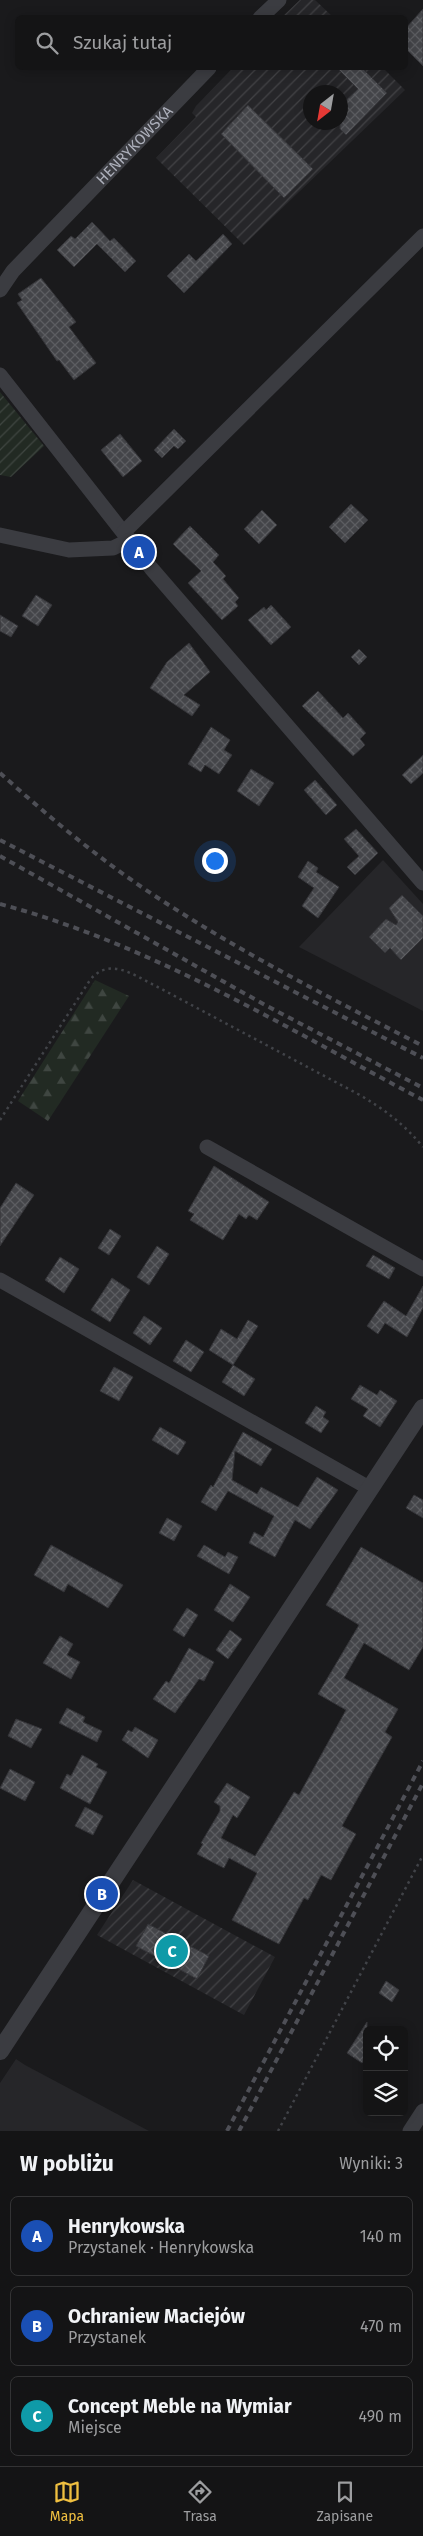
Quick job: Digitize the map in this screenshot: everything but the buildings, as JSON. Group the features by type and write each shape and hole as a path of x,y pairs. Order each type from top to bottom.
{"street":[{"path":"263,15 279,0"},
{"name":"HENRYKOWSKA","path":"0,290 13,271 207,70"},
{"path":"0,535 69,550 113,548 423,236"},
{"path":"0,375 158,576 423,883"},
{"path":"207,1147 423,1269"},
{"path":"0,1280 369,1488"},
{"path":"0,2051 423,1408"},
{"path":"410,2131 423,2111"}],"path":[{"path":"0,1120 90,980 98,971 109,967 126,971 154,985 358,1094 390,1113 423,1148"},
{"path":"278,2131 423,1855"}],"shaded area":[{"path":"300,0 315,0 331,15 284,15"},
{"path":"231,70 385,70 405,90 244,245 156,158 196,117 192,113 196,106"},
{"path":"383,860 423,904 423,1011 299,947"},
{"path":"133,1880 275,1957 244,2015 97,1935"},
{"path":"16,2059 149,2131 0,2131 0,2083"}],"green space":[{"path":"0,392 44,446 11,477 0,475"},
{"path":"95,980 129,996 48,1121 18,1101"}],"railway":[{"path":"0,773 75,837 114,867 187,917 253,956 423,1046"},
{"path":"0,840 423,1058"},
{"path":"0,856 267,1006 423,1088"},
{"path":"0,904 56,921 110,941 164,965 269,1017 423,1100"},
{"path":"227,2131 423,1761"},
{"path":"239,2131 423,1783"}],"place":[{"name":"Henrykowska","path":"139,552"},
{"name":"Ochraniew Maciejów","path":"102,1894"},
{"name":"Concept Meble na Wymiar","path":"172,1951"}]}
